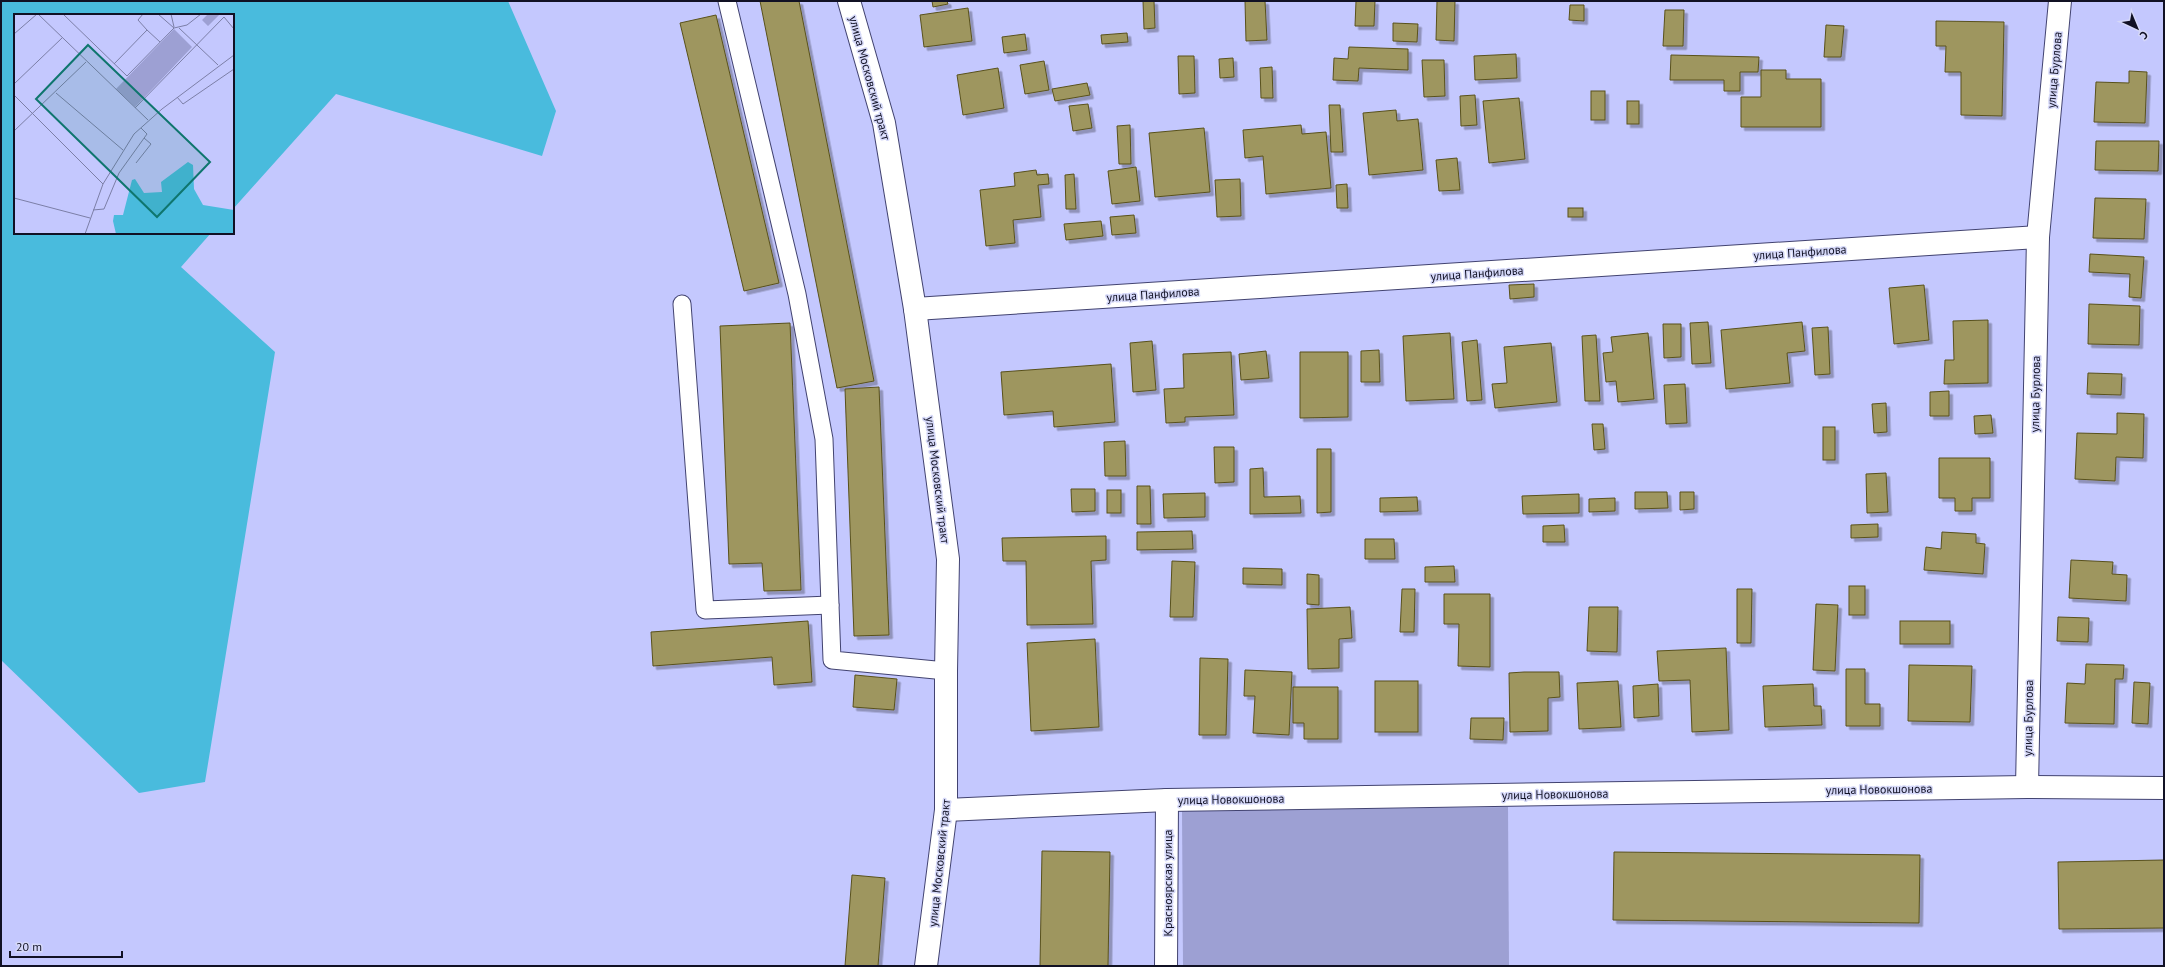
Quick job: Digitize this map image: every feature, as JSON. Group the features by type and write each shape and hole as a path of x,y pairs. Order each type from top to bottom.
{"street":[{"name":"улица Московский тракт","path":"849,1 884,123 915,309 948,559 946,810 926,966"},
{"name":"улица Бурлова","path":"2027,787 2038,237 2060,1"},
{"name":"улица Панфилова","path":"915,309 2038,237"},
{"name":"улица Новокшонова","path":"946,810 1167,800 2027,787 2164,788"},
{"name":"Красноярская улица","path":"1166,966 1167,800"}],"lane":[{"path":"727,1 797,294 824,439 832,660 946,671"},
{"path":"682,304 705,610 830,605"}],"shaded area":[{"path":"1,1 508,1 556,111 542,156 336,94 234,208 234,14 14,14 14,234 210,234 181,267 275,352 205,782 139,793 1,660"},
{"path":"1508,807 1509,966 1183,966 1182,811"}],"building":[{"path":"760,1 799,1 874,381 837,388"},
{"path":"932,1 947,1 948,4 933,7"},
{"path":"1143,1 1154,1 1155,28 1144,29"},
{"path":"1245,1 1265,1 1267,40 1246,41"},
{"path":"1356,1 1375,1 1374,26 1355,26"},
{"path":"1437,1 1455,1 1454,41 1436,40"},
{"path":"1570,5 1584,5 1584,21 1569,20"},
{"path":"968,8 972,41 924,47 920,15"},
{"path":"1665,10 1684,10 1683,46 1663,46"},
{"path":"716,15 779,283 744,291 680,23"},
{"path":"1936,21 2004,22 2002,116 1961,115 1961,72 1945,72 1946,46 1936,46"},
{"path":"1393,23 1418,24 1417,42 1393,41"},
{"path":"1826,25 1844,26 1841,57 1824,57"},
{"path":"1127,33 1128,42 1102,44 1101,35"},
{"path":"1025,34 1027,50 1004,53 1002,37"},
{"path":"1349,47 1408,49 1408,70 1359,68 1358,81 1333,80 1334,58 1348,59"},
{"path":"1516,54 1517,78 1475,80 1474,56"},
{"path":"1671,55 1759,57 1758,72 1740,72 1740,91 1724,91 1724,80 1670,80"},
{"path":"1178,56 1194,56 1195,93 1179,94"},
{"path":"1233,58 1234,77 1220,78 1219,59"},
{"path":"1422,60 1444,60 1445,96 1424,97"},
{"path":"1044,61 1049,90 1025,94 1020,65"},
{"path":"1272,67 1273,98 1261,98 1260,68"},
{"path":"998,68 1004,108 963,115 957,75"},
{"path":"1761,70 1786,70 1786,79 1821,79 1821,127 1741,127 1741,97 1761,97"},
{"path":"2129,71 2147,72 2145,123 2094,122 2096,82 2129,83"},
{"path":"1087,83 1090,95 1055,101 1052,89"},
{"path":"1591,91 1605,91 1605,120 1591,120"},
{"path":"1475,95 1477,125 1461,126 1460,96"},
{"path":"1519,98 1525,159 1489,163 1483,101"},
{"path":"1627,101 1639,101 1639,124 1627,124"},
{"path":"1088,104 1092,128 1073,131 1069,106"},
{"path":"1329,105 1340,105 1343,152 1331,152"},
{"path":"1396,110 1397,121 1418,119 1423,170 1369,175 1363,113"},
{"path":"1130,125 1131,164 1119,164 1117,126"},
{"path":"1301,125 1302,134 1326,132 1331,188 1266,194 1263,156 1245,158 1243,130"},
{"path":"1204,128 1210,192 1155,197 1149,133"},
{"path":"2096,141 2159,141 2158,171 2095,170"},
{"path":"1457,158 1460,190 1439,191 1436,160"},
{"path":"1136,167 1140,201 1112,204 1108,171"},
{"path":"1036,170 1037,175 1048,174 1049,184 1038,185 1041,217 1013,220 1015,243 986,246 980,190 1015,186 1014,173"},
{"path":"1074,174 1076,209 1066,209 1065,175"},
{"path":"1240,179 1241,216 1217,217 1215,180"},
{"path":"1347,184 1348,208 1337,208 1336,185"},
{"path":"2095,198 2146,199 2144,239 2093,238"},
{"path":"1568,208 1583,208 1583,217 1568,217"},
{"path":"1134,215 1136,233 1112,235 1110,217"},
{"path":"1101,221 1103,236 1066,240 1064,224"},
{"path":"2090,254 2144,257 2141,298 2129,297 2130,274 2089,272"},
{"path":"1534,284 1534,297 1510,299 1509,285"},
{"path":"1924,285 1929,340 1894,344 1889,288"},
{"path":"2089,304 2140,306 2139,345 2088,344"},
{"path":"1988,320 1988,383 1944,384 1945,360 1954,360 1953,321"},
{"path":"1708,322 1711,363 1692,364 1690,323"},
{"path":"1802,322 1805,351 1787,353 1790,383 1726,389 1721,330"},
{"path":"790,323 801,590 764,591 762,563 729,564 720,326"},
{"path":"1663,324 1681,324 1681,357 1664,358"},
{"path":"1828,327 1830,374 1815,375 1812,328"},
{"path":"1450,333 1454,399 1406,401 1403,336"},
{"path":"1648,333 1654,399 1618,402 1616,381 1606,382 1603,353 1613,352 1611,337"},
{"path":"1596,335 1600,401 1585,401 1582,336"},
{"path":"1477,340 1482,400 1467,401 1462,342"},
{"path":"1152,341 1156,390 1133,392 1130,343"},
{"path":"1551,343 1557,402 1495,408 1492,384 1507,383 1504,347"},
{"path":"1379,350 1380,382 1361,382 1361,351"},
{"path":"1266,351 1269,378 1241,380 1239,354"},
{"path":"1231,352 1234,415 1185,417 1185,422 1166,423 1164,389 1184,388 1183,354"},
{"path":"1300,352 1348,352 1348,417 1300,418"},
{"path":"1111,364 1115,422 1054,427 1053,411 1004,415 1001,372"},
{"path":"2088,373 2122,374 2121,395 2087,394"},
{"path":"1685,384 1687,423 1666,424 1664,385"},
{"path":"879,387 889,635 854,636 845,389"},
{"path":"1949,391 1949,416 1930,416 1930,392"},
{"path":"1886,403 1887,432 1874,433 1872,404"},
{"path":"2117,413 2144,414 2143,458 2116,457 2115,481 2075,479 2077,433 2117,434"},
{"path":"1991,415 1993,433 1975,434 1974,416"},
{"path":"1592,424 1603,424 1605,449 1594,450"},
{"path":"1823,427 1835,427 1835,460 1823,460"},
{"path":"1125,441 1126,476 1105,476 1104,442"},
{"path":"1214,447 1234,447 1234,482 1215,483"},
{"path":"1317,449 1331,449 1331,512 1317,513"},
{"path":"1939,458 1990,458 1990,498 1972,498 1972,511 1955,511 1955,498 1939,498"},
{"path":"1263,468 1264,497 1300,496 1301,513 1250,514 1250,469"},
{"path":"1886,473 1888,512 1867,513 1866,474"},
{"path":"1137,486 1150,486 1151,524 1137,524"},
{"path":"1071,489 1095,489 1095,511 1072,512"},
{"path":"1107,490 1121,490 1121,513 1107,513"},
{"path":"1635,492 1667,492 1668,508 1635,509"},
{"path":"1680,492 1694,492 1694,509 1680,510"},
{"path":"1205,493 1205,517 1164,518 1163,494"},
{"path":"1579,494 1579,513 1523,514 1522,496"},
{"path":"1417,497 1418,511 1380,512 1380,498"},
{"path":"1615,498 1615,511 1589,512 1589,499"},
{"path":"1878,524 1878,537 1851,538 1851,525"},
{"path":"1564,525 1565,542 1543,542 1543,526"},
{"path":"1192,531 1193,549 1137,550 1137,532"},
{"path":"1942,532 1976,534 1976,543 1985,544 1983,574 1924,570 1926,547 1941,549"},
{"path":"1106,536 1106,560 1091,561 1093,624 1027,625 1026,561 1003,561 1002,538"},
{"path":"1365,539 1394,539 1395,559 1365,559"},
{"path":"2071,560 2113,562 2112,574 2127,575 2126,601 2069,598"},
{"path":"1172,561 1195,562 1193,617 1170,617"},
{"path":"1454,566 1455,582 1425,582 1425,567"},
{"path":"1243,568 1282,569 1282,585 1243,584"},
{"path":"1307,574 1319,575 1319,605 1307,604"},
{"path":"1849,586 1865,586 1865,615 1849,615"},
{"path":"1402,589 1415,589 1414,632 1400,632"},
{"path":"1737,589 1752,589 1751,643 1737,643"},
{"path":"1444,594 1490,594 1490,667 1458,666 1459,624 1444,624"},
{"path":"1816,604 1838,605 1835,671 1813,670"},
{"path":"1350,607 1352,638 1339,639 1339,668 1308,669 1307,609"},
{"path":"1589,607 1618,607 1617,652 1587,651"},
{"path":"2058,617 2089,618 2088,642 2057,641"},
{"path":"808,621 812,682 774,685 772,657 653,666 651,632"},
{"path":"1900,621 1950,621 1950,644 1900,644"},
{"path":"1095,639 1099,727 1031,731 1027,643"},
{"path":"1726,648 1729,730 1692,732 1690,680 1659,681 1657,651"},
{"path":"1200,658 1228,659 1226,735 1199,735"},
{"path":"2086,664 2124,665 2123,679 2115,679 2114,724 2065,723 2067,683 2085,684"},
{"path":"1909,665 1972,666 1970,722 1908,721"},
{"path":"1846,669 1865,669 1865,704 1880,704 1880,726 1846,726"},
{"path":"1245,670 1292,672 1289,735 1253,733 1255,696 1244,696"},
{"path":"1559,672 1560,697 1548,698 1548,731 1510,732 1509,673"},
{"path":"855,675 897,679 894,710 853,707"},
{"path":"1375,681 1418,681 1418,732 1375,732"},
{"path":"1618,681 1621,727 1579,729 1577,683"},
{"path":"2134,682 2150,683 2148,724 2132,723"},
{"path":"1658,684 1659,716 1634,718 1633,686"},
{"path":"1813,684 1814,706 1821,706 1822,725 1765,727 1763,686"},
{"path":"1293,687 1338,687 1338,739 1304,739 1304,723 1293,723"},
{"path":"1471,718 1504,718 1503,740 1470,739"},
{"path":"1042,851 1110,852 1108,966 1040,966"},
{"path":"1614,852 1920,855 1919,923 1613,920"},
{"path":"2164,860 2164,928 2059,929 2058,862"},
{"path":"852,875 885,878 878,966 845,966"}]}
